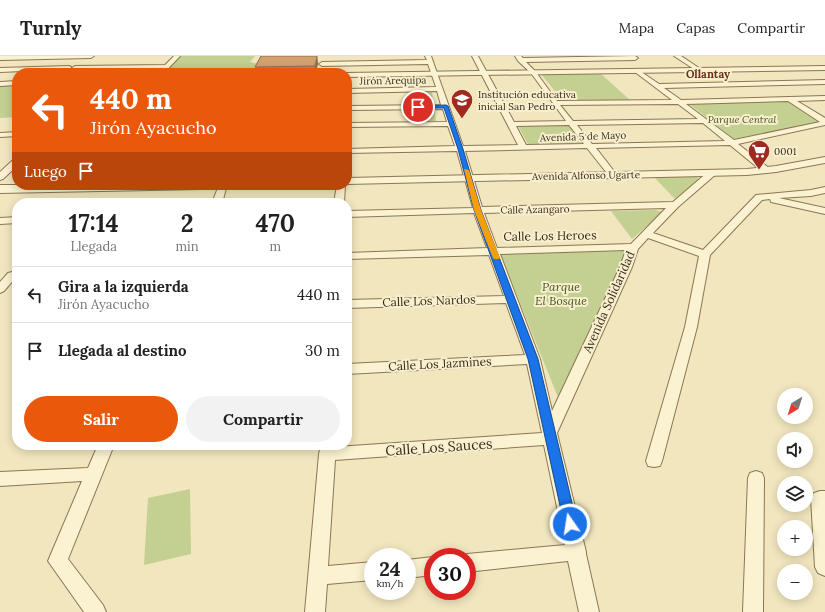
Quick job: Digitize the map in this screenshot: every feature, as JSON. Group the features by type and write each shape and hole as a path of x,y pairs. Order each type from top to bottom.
{"street":[{"path":"73,68 86,56"},
{"path":"0,58 91,56"},
{"path":"74,68 91,56"},
{"path":"136,68 168,67 177,56"},
{"path":"324,56 321,66 429,59 452,124 478,210 533,359 577,552 589,612"},
{"path":"475,56 524,148"},
{"path":"677,56 699,70"},
{"path":"686,56 708,70"},
{"path":"519,58 633,57 652,71"},
{"path":"519,58 533,72 555,103 613,175"},
{"path":"352,76 825,68"},
{"path":"0,70 12,70"},
{"path":"637,71 705,121 766,170"},
{"path":"658,86 825,82"},
{"path":"0,84 12,83"},
{"path":"810,83 825,90"},
{"name":"Jirón Arequipa","path":"352,91 439,89"},
{"path":"555,103 679,102 825,98"},
{"name":"Avenida 5 de Mayo","path":"352,151 731,142 824,123 824,120 789,99"},
{"path":"352,108 446,106"},
{"path":"512,124 705,121"},
{"path":"352,125 452,124"},
{"path":"0,135 12,134"},
{"name":"Avenida Alfonso Ugarte","path":"352,181 712,173 766,170 825,160"},
{"path":"0,177 12,166"},
{"name":"Avenida Solidaridad","path":"550,437 626,267 633,248 675,205 712,173"},
{"path":"0,189 12,189"},
{"path":"654,461 691,327 705,254 759,197 811,193 825,190"},
{"path":"811,193 814,197 825,203"},
{"path":"759,197 825,212"},
{"name":"Calle Azangaro","path":"352,214 675,205"},
{"path":"0,221 12,220"},
{"path":"646,234 705,254"},
{"name":"Calle Los Heroes","path":"352,256 494,250 633,248"},
{"path":"0,276 12,275 0,290"},
{"name":"Calle Los Nardos","path":"352,304 511,299"},
{"name":"Calle Los Jazmines","path":"352,369 533,359"},
{"name":"Calle Los Sauces","path":"352,449 550,437"},
{"path":"96,612 58,561 104,450"},
{"path":"315,612 319,576 327,450"},
{"path":"0,480 94,474"},
{"path":"753,612 756,478"},
{"path":"825,498 820,498 825,567"},
{"path":"476,562 577,552"},
{"path":"319,576 364,573"}],"green space":[{"path":"181,56 255,56 250,62 258,64 255,68 169,68"},
{"path":"541,74 601,74 630,100 563,101"},
{"path":"0,85 12,85 12,117 0,118"},
{"path":"415,91 432,91 433,103 416,103"},
{"name":"Parque Central","path":"788,101 818,121 814,124 734,139 688,103"},
{"path":"418,109 434,109 436,121 420,121"},
{"path":"572,125 587,145 529,146 518,126"},
{"path":"653,176 695,176 698,178 698,181 675,199"},
{"path":"655,210 663,212 632,239 611,211"},
{"name":"Parque El Bosque","path":"626,251 559,400 500,253"},
{"path":"190,489 191,554 144,565 148,498"}],"building":[{"path":"261,56 317,56 315,66 255,67"}],"slow traffic":[{"path":"466,170 478,210 496,258"}],"place":[{"name":"Institución educativa inicial San Pedro","path":"462,120"},
{"name":"0001","path":"759,170"}],"district":[{"name":"Ollantay","path":"708,74"}],"route":[{"path":"418,107 446,106 478,210 533,359 570,524"}]}
